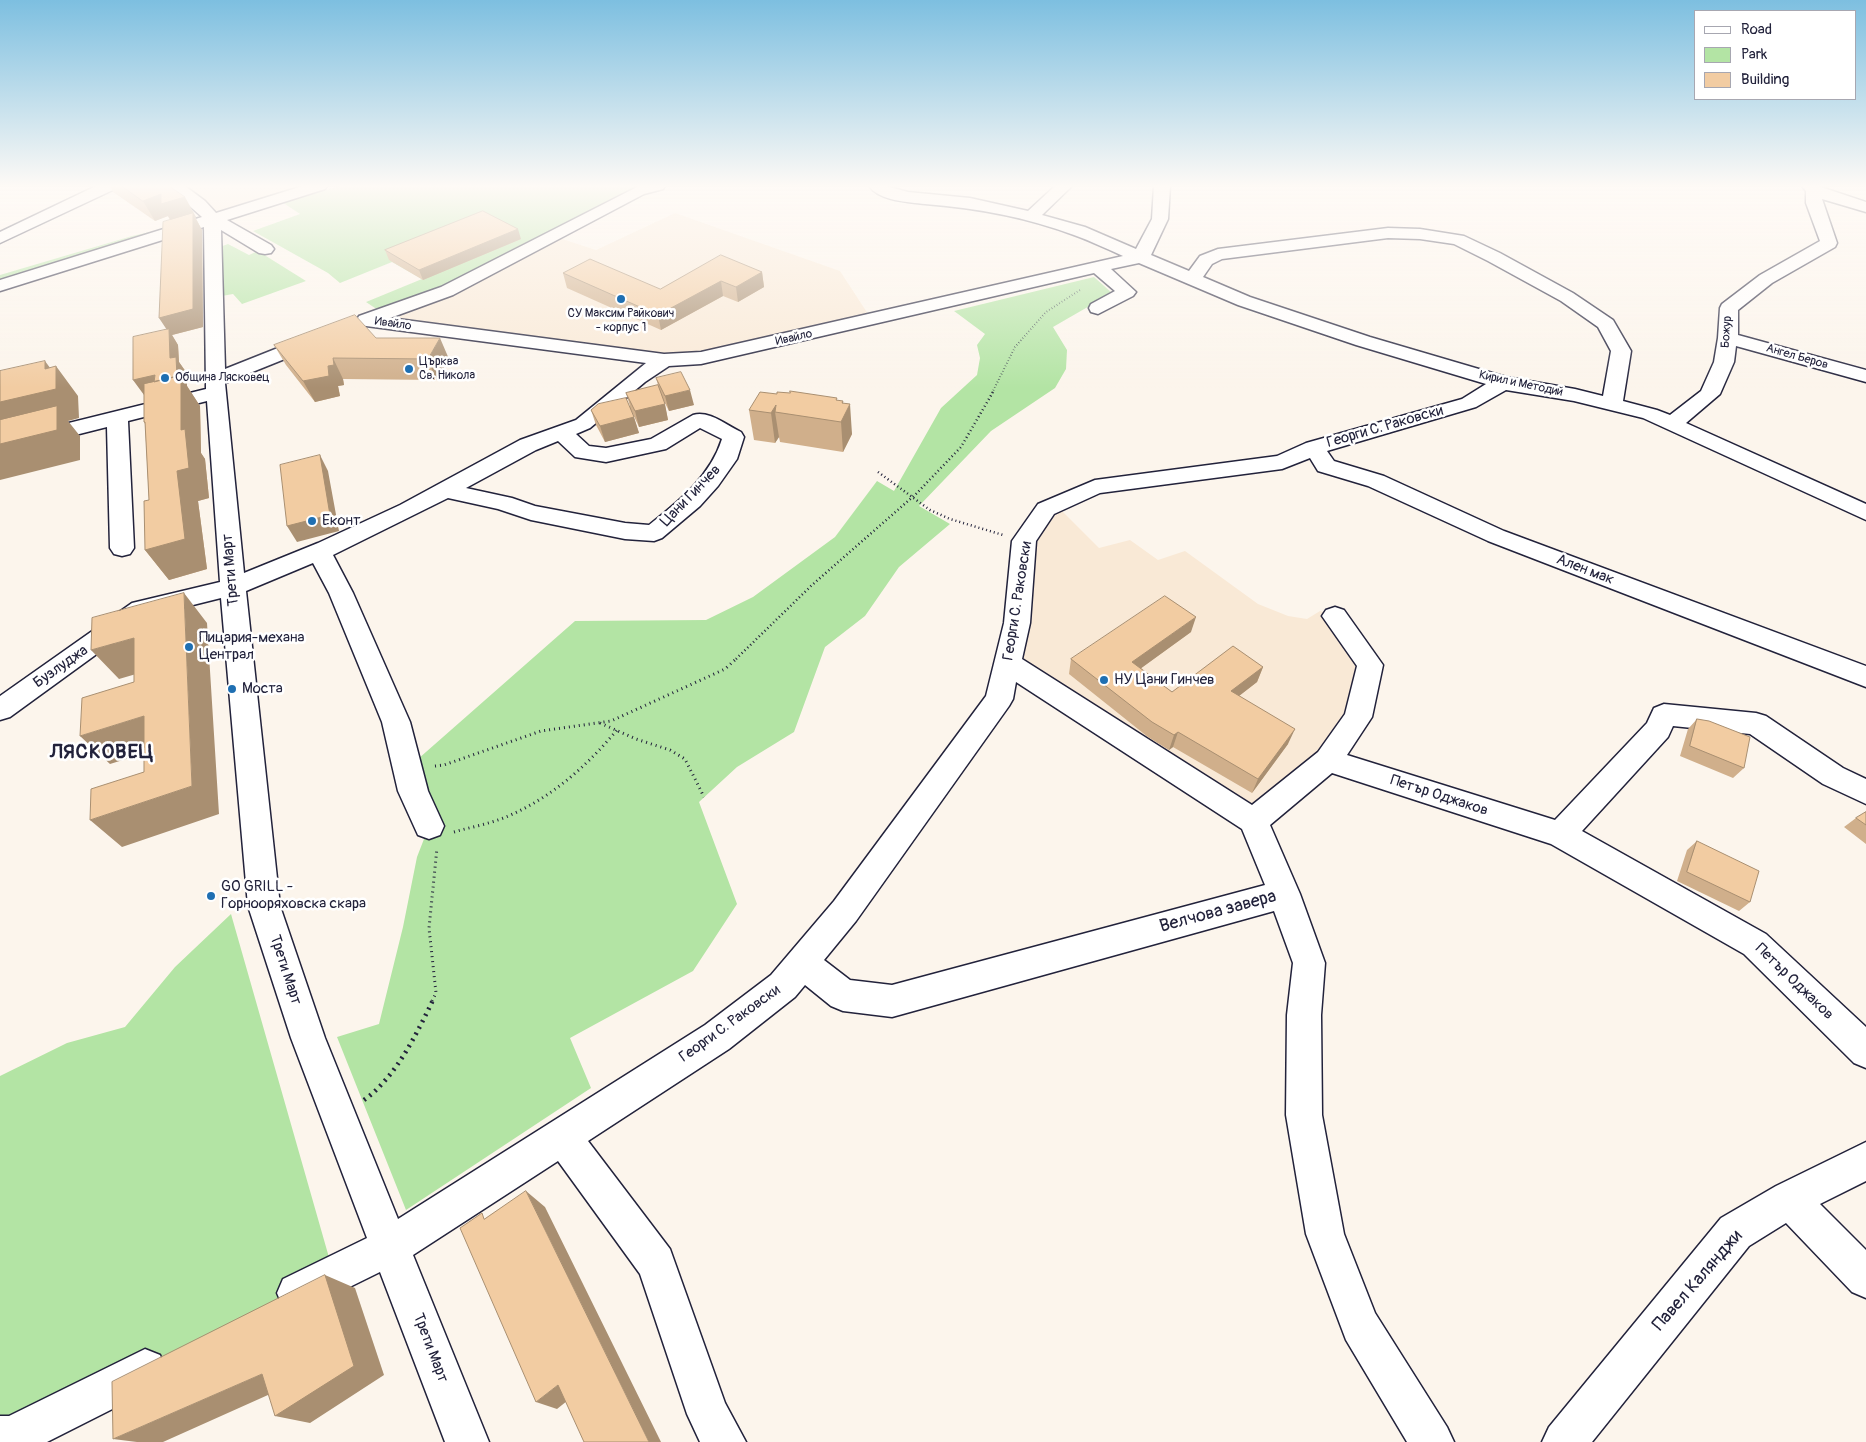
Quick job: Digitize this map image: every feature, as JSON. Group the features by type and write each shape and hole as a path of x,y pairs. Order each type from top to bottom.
{"street":[{"path":"0,275 73,253"},
{"path":"0,286 106,253"},
{"name":"Трети Март","path":"213,253 216,386 233,587 264,906 308,1038 467,1442"},
{"path":"0,447 117,418 216,386 348,327 447,291 519,253"},
{"name":"Кирил и Методий","path":"1132,253 1244,302 1363,341 1504,383 1575,395 1650,414 1866,513"},
{"path":"1141,257 1143,253"},
{"path":"1192,278 1206,260 1224,253"},
{"path":"1486,253 1567,297 1606,324 1621,351 1612,404"},
{"name":"Божур","path":"1672,424 1710,394 1724,362 1728,338 1729,308 1766,279 1811,253"},
{"name":"Ивайло","path":"348,327 664,360 700,358 1141,257"},
{"path":"1098,267 1127,292 1098,308"},
{"name":"Ангел Беров","path":"1728,338 1866,376"},
{"path":"233,587 320,552 445,490 528,444 583,424 638,378 664,360"},
{"name":"Георги С. Раковски","path":"273,1306 390,1247 717,1037 783,986 857,895 1000,699 1017,623 1024,541 1046,509 1095,487 1282,462 1314,448 1469,403 1504,383"},
{"path":"117,418 122,548"},
{"name":"Цани Гинчев","path":"445,490 504,503 531,513 625,531 654,534 692,499 725,462 733,437 700,419 658,444 606,455 583,452 561,432"},
{"name":"Ален мак","path":"1314,448 1326,466 1376,481 1496,536 1866,677"},
{"path":"320,552 341,593 396,722 414,791 431,832"},
{"name":"Бузлуджа","path":"0,710 141,609 233,587"},
{"path":"1252,821 1328,760 1358,717 1370,665 1335,616"},
{"path":"1008,663 1252,821 1284,894"},
{"path":"1560,834 1658,728 1664,715 1756,724 1833,776 1866,792"},
{"name":"Петър Оджаков","path":"1328,760 1560,834 1755,944 1866,1051"},
{"name":"Велчова завера","path":"802,963 843,995 892,1001 1284,894 1309,963 1304,1015 1304,1115 1324,1234 1360,1326 1432,1442"},
{"path":"562,1136 656,1263 708,1414 724,1442"},
{"name":"Павел Калянджи","path":"1564,1442 1735,1232 1789,1199 1866,1161"},
{"path":"1789,1199 1866,1278"},
{"path":"0,1438 12,1437 168,1358"}],"path":[{"path":"408,769 444,765 541,731 611,721 725,669 812,585 912,498 961,447 993,391 1015,347 1046,312 1084,288 1079,272"},
{"path":"878,472 912,498 950,519 1024,541"},
{"path":"599,723 670,750 685,759 704,798"},
{"path":"339,1118 376,1092 412,1043 436,994 429,928 437,848 431,832 505,817 540,800 570,780 593,759 617,730"}],"shaded area":[{"path":"515,253 790,253 840,271 872,320 701,358 369,319"},
{"path":"1059,508 1099,548 1130,540 1158,560 1185,551 1258,604 1288,616 1307,619 1320,611 1335,616 1370,665 1358,717 1253,821 1008,663 1024,541"}],"green space":[{"path":"73,253 102,253 0,286 0,275"},
{"path":"218,253 246,253 249,255 262,253 306,281 242,304 233,294 222,296"},
{"path":"293,253 517,253 447,291 384,314 366,302 422,279 392,262 340,283 328,273"},
{"path":"1094,277 1112,293 1053,327 1067,350 1066,369 1055,388 991,431 919,506 950,524 899,567 865,616 825,647 794,732 737,767 699,802 737,904 693,971 570,1038 591,1088 406,1210 337,1037 379,1024 403,927 417,857 431,821 418,759 575,621 706,620 753,597 835,537 877,481 894,491 941,408 977,375 980,358 977,345 985,334 954,311"},
{"path":"231,914 334,1275 0,1435 0,1076 67,1043 125,1027 175,967"}],"building":[{"path":"162,253 193,253 193,309 159,318"},
{"path":"391,253 459,253 419,270"},
{"path":"721,255 762,272 736,287 721,281 658,315 563,273 590,259 660,289"},
{"path":"355,315 376,338 440,338 428,359 333,358 334,365 328,366 329,376 303,381 274,345"},
{"path":"169,329 170,358 176,357 177,376 154,382 155,375 133,380 133,337"},
{"path":"45,361 45,369 56,366 56,389 0,402 0,371"},
{"path":"681,372 690,390 665,396 656,378"},
{"path":"181,376 181,430 185,429 189,468 177,471 185,539 145,550 144,501 149,500 144,422 144,384"},
{"path":"658,385 665,404 635,411 626,393"},
{"path":"790,391 837,398 836,400 843,401 842,403 850,404 841,422 775,412 776,405 771,413 749,410 760,392 777,394 777,392 790,393"},
{"path":"626,398 634,417 600,426 591,410 598,404"},
{"path":"57,406 57,430 0,444 0,420"},
{"path":"320,455 330,515 287,526 280,465"},
{"path":"184,593 192,786 90,820 91,789 144,772 144,716 80,736 82,698 134,682 134,638 91,650 92,618"},
{"path":"1165,596 1196,617 1132,662 1172,692 1233,646 1263,667 1231,691 1295,729 1258,779 1178,732 1174,735 1152,722 1071,659"},
{"path":"1697,719 1709,721 1750,737 1744,768 1690,746"},
{"path":"1866,812 1866,825 1856,818"},
{"path":"1697,841 1759,871 1750,902 1687,872"},
{"path":"526,1191 649,1442 584,1442 558,1385 536,1402 460,1228 482,1213 484,1219"},
{"path":"325,1275 354,1366 275,1416 262,1374 113,1439 112,1382"}],"place":[{"name":"СУ Максим Райкович - корпус 1","path":"621,299"},
{"name":"Църква Св. Никола","path":"409,369"},
{"name":"Община Лясковец","path":"165,378"},
{"name":"Еконт","path":"312,521"},
{"name":"Пицария-механа Централ","path":"189,647"},
{"name":"НУ Цани Гинчев","path":"1104,680"},
{"name":"Моста","path":"232,689"},
{"name":"GO GRILL - Горнооряховска скара","path":"211,896"}],"district":[{"name":"ЛЯСКОВЕЦ","path":"102,753"}]}
